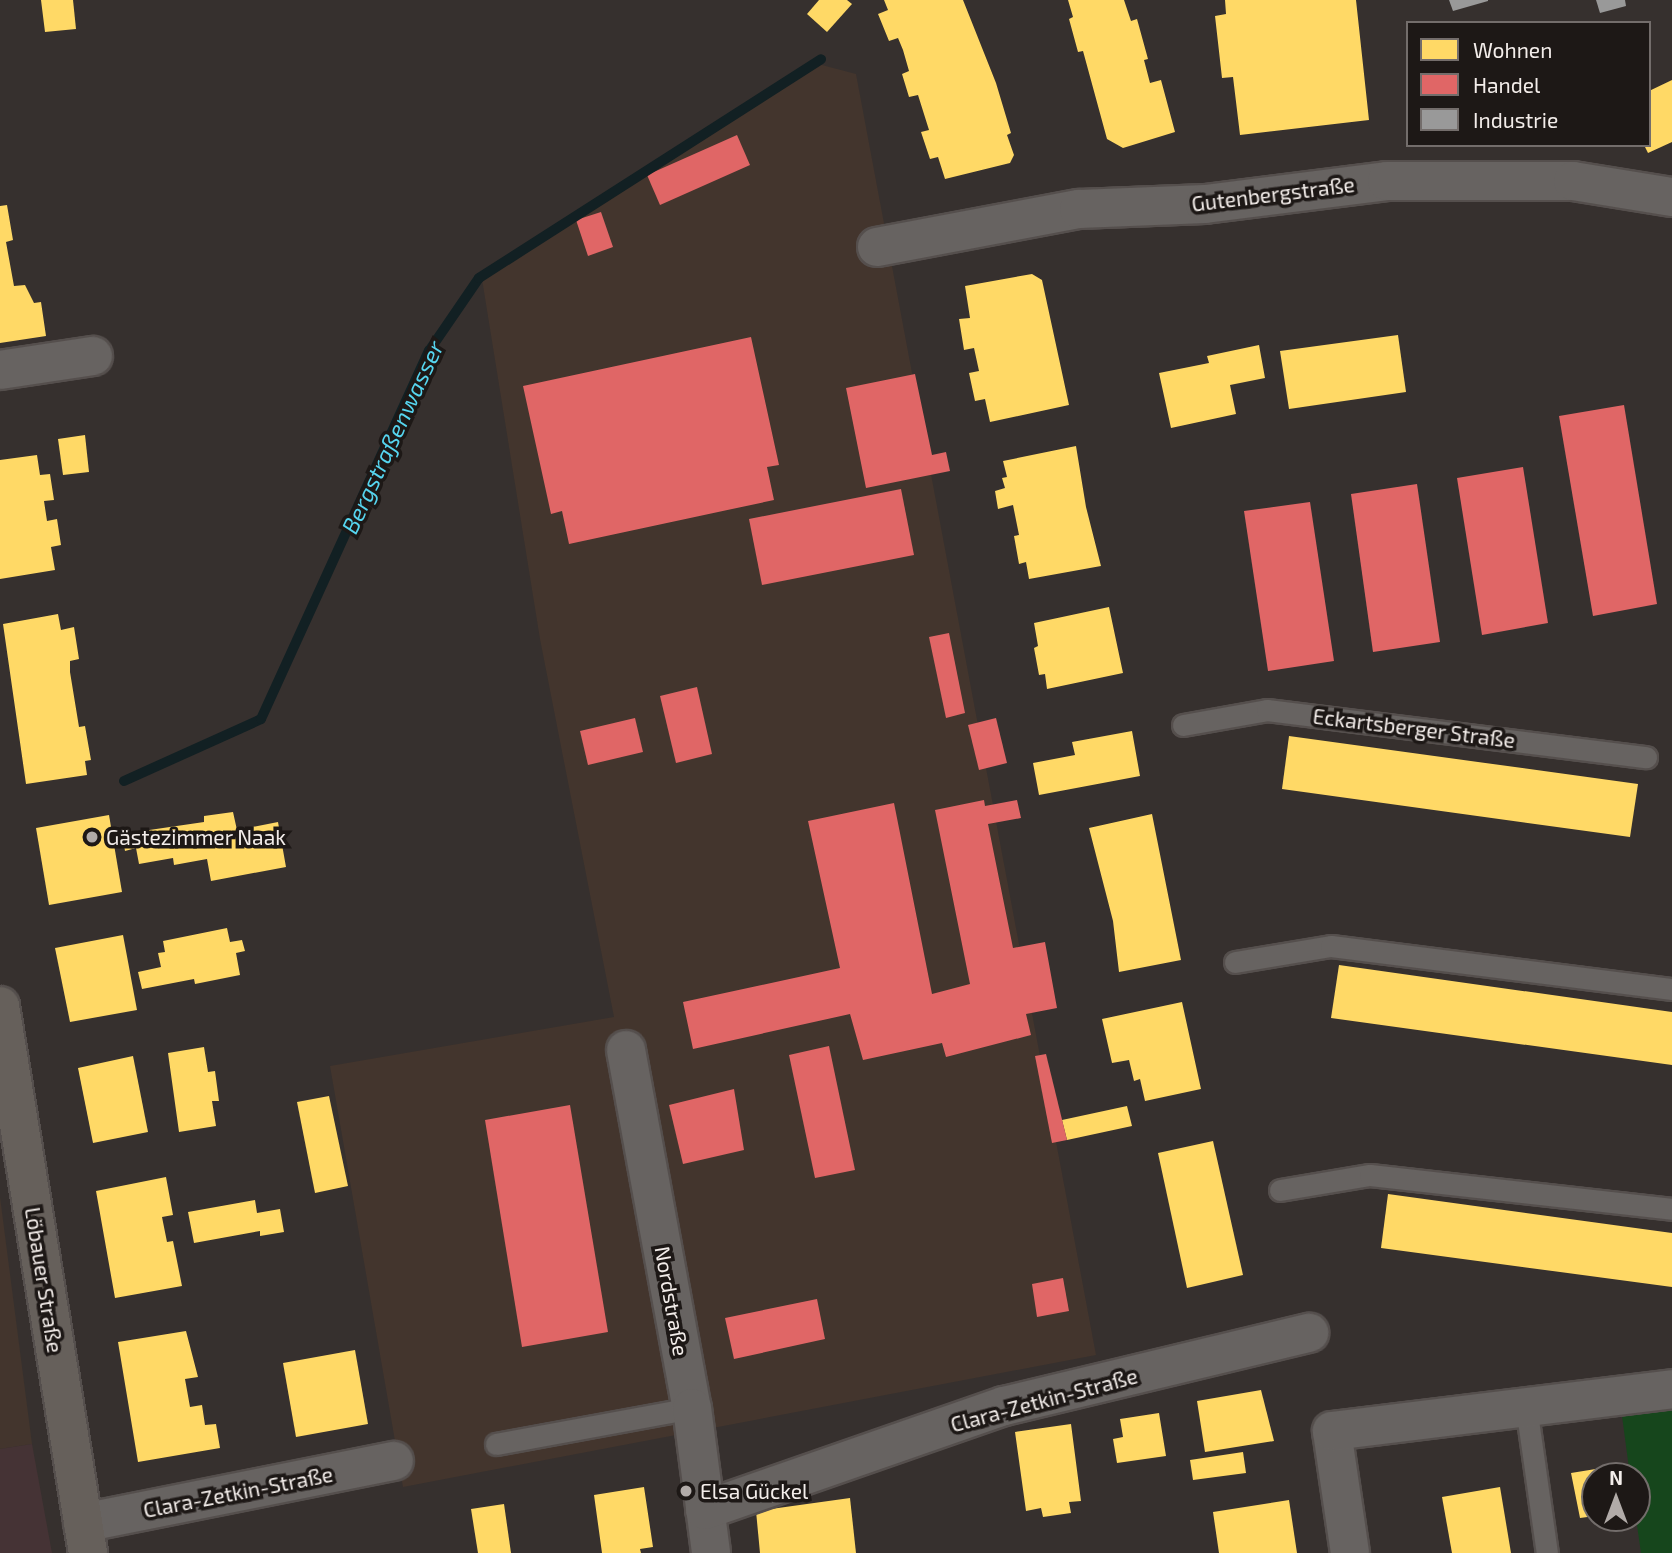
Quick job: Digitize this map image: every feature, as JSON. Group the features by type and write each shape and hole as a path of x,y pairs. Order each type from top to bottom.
{"main road":[{"name":"Löbauer Straße","path":"0,1006 85,1538"}],"street":[{"name":"Gutenbergstraße","path":"877,247 1079,209 1205,204 1387,181 1573,181 1672,197"},
{"path":"0,370 93,356"},
{"name":"Nordstraße","path":"626,1050 692,1408 711,1553"},
{"name":"Clara-Zetkin-Straße","path":"705,1510 1004,1406 1309,1333"},
{"path":"1350,1553 1332,1431 1672,1389"},
{"name":"Clara-Zetkin-Straße","path":"85,1538 394,1461"}],"lane":[{"name":"Eckartsberger Straße","path":"1183,725 1267,710 1646,757"},
{"path":"1235,962 1331,946 1672,989"},
{"path":"1280,1190 1370,1175 1672,1209"},
{"path":"1526,1406 1548,1553"},
{"path":"496,1444 692,1408"}],"shaded area":[{"path":"818,64 856,74 1096,1355 403,1487 330,1066 614,1017 540,639 482,279"},
{"path":"0,1197 32,1444 0,1449"},
{"path":"32,1444 52,1553 0,1553 0,1449"}],"green space":[{"path":"1672,1409 1672,1553 1641,1553 1638,1532 1651,1532 1651,1462 1628,1462 1622,1416"}],"building: Wohnen":[{"path":"41,0 73,0 76,29 45,32"},
{"path":"819,0 847,0 852,4 827,32 807,14"},
{"path":"884,0 963,0 996,83 1011,133 1007,135 1014,155 1010,163 945,179 938,157 930,159 921,132 929,130 918,95 909,97 902,74 909,71 903,50 898,38 889,41 878,14 888,10"},
{"path":"1068,0 1124,0 1131,21 1137,19 1148,59 1144,60 1150,83 1161,80 1175,132 1123,148 1107,139 1083,51 1078,52 1069,19 1073,17"},
{"path":"1225,0 1356,0 1369,120 1240,135 1233,77 1222,78 1215,16 1226,14"},
{"path":"1672,80 1672,142 1648,153 1645,147 1651,147 1651,90"},
{"path":"7,205 13,240 6,242 14,286 25,285 34,303 41,302 46,336 0,343 0,206"},
{"path":"1032,274 1042,280 1069,405 990,422 985,399 975,401 969,373 979,371 974,348 964,350 959,319 970,318 965,286"},
{"path":"1398,335 1406,392 1289,409 1280,351"},
{"path":"1259,345 1265,378 1230,385 1236,414 1171,428 1159,373 1209,363 1207,356"},
{"path":"85,435 89,472 63,475 58,439"},
{"path":"1076,446 1086,507 1101,566 1029,579 1026,562 1019,564 1014,536 1019,535 1013,505 998,509 995,491 1005,488 1002,478 1007,477 1003,461"},
{"path":"37,455 40,475 50,474 54,500 44,501 47,521 57,519 61,545 51,547 55,570 0,579 0,460"},
{"path":"1109,607 1123,673 1047,689 1045,674 1039,675 1034,648 1038,646 1034,623"},
{"path":"58,614 61,630 74,627 79,659 70,661 70,672 79,727 85,726 91,760 85,761 87,775 26,784 3,624"},
{"path":"1132,731 1140,776 1039,795 1033,763 1075,755 1072,742"},
{"path":"1289,736 1638,784 1630,837 1282,789"},
{"path":"233,812 237,830 278,822 286,867 211,881 207,859 174,865 173,858 139,864 136,848 125,851 122,834 204,822 204,816"},
{"path":"1152,814 1181,960 1119,972 1113,921 1089,828"},
{"path":"109,815 122,892 49,905 36,828"},
{"path":"227,928 230,942 242,940 245,951 236,953 240,975 195,984 194,979 142,989 138,972 161,967 158,953 165,952 163,941"},
{"path":"123,935 137,1010 70,1022 55,948"},
{"path":"1339,965 1672,1012 1672,1065 1331,1018"},
{"path":"1182,1002 1201,1089 1145,1101 1140,1079 1134,1081 1129,1060 1112,1063 1102,1019"},
{"path":"204,1047 208,1072 215,1071 219,1101 212,1101 216,1126 179,1132 168,1053"},
{"path":"133,1056 148,1132 93,1143 78,1068"},
{"path":"329,1096 348,1186 315,1193 297,1102"},
{"path":"1127,1106 1132,1126 1067,1140 1062,1120"},
{"path":"1213,1141 1243,1275 1187,1288 1158,1153"},
{"path":"166,1177 173,1215 162,1217 167,1242 173,1241 182,1286 115,1298 96,1191"},
{"path":"1388,1194 1672,1233 1672,1287 1381,1248"},
{"path":"255,1200 257,1213 280,1209 284,1232 260,1236 260,1231 194,1243 188,1212"},
{"path":"186,1331 198,1377 185,1379 190,1407 202,1405 205,1425 216,1424 220,1448 138,1462 118,1342"},
{"path":"355,1350 368,1424 296,1437 283,1363"},
{"path":"1261,1390 1274,1441 1205,1452 1197,1401"},
{"path":"1159,1413 1166,1456 1117,1463 1113,1439 1123,1437 1120,1419"},
{"path":"1071,1424 1081,1501 1069,1502 1071,1513 1043,1517 1041,1508 1026,1511 1015,1432"},
{"path":"1243,1452 1246,1473 1193,1480 1190,1460"},
{"path":"1581,1471 1581,1518 1580,1518 1571,1473"},
{"path":"644,1487 653,1547 640,1549 641,1553 602,1553 594,1495"},
{"path":"1500,1487 1511,1553 1452,1553 1442,1497"},
{"path":"850,1498 856,1553 760,1553 756,1511"},
{"path":"1289,1500 1297,1553 1219,1553 1213,1512"},
{"path":"504,1504 511,1553 478,1553 471,1509"}],"building: Handel":[{"path":"737,135 750,165 660,205 647,175"},
{"path":"601,212 613,247 588,256 576,220"},
{"path":"751,337 779,465 767,467 774,500 569,544 562,511 551,514 523,386"},
{"path":"915,374 932,455 946,452 950,471 866,488 846,388"},
{"path":"1624,405 1657,604 1593,616 1559,416"},
{"path":"1523,467 1548,623 1482,635 1457,478"},
{"path":"1417,484 1440,642 1373,652 1351,494"},
{"path":"901,489 914,555 762,585 749,519"},
{"path":"1310,502 1334,661 1268,671 1244,511"},
{"path":"949,633 965,713 946,718 929,637"},
{"path":"697,687 712,754 676,763 660,696"},
{"path":"635,718 643,752 588,765 580,731"},
{"path":"996,718 1007,763 979,770 968,725"},
{"path":"984,800 985,806 1017,800 1021,818 988,824 1013,948 1045,942 1057,1008 1026,1014 1031,1035 946,1057 942,1043 863,1060 850,1014 693,1049 683,1002 840,968 808,821 894,803 932,994 970,984 935,810"},
{"path":"829,1046 855,1170 815,1178 789,1055"},
{"path":"1046,1054 1067,1140 1052,1143 1035,1056"},
{"path":"734,1089 744,1150 683,1164 669,1105"},
{"path":"570,1105 608,1332 522,1347 485,1120"},
{"path":"1063,1278 1069,1311 1037,1317 1032,1284"},
{"path":"817,1299 825,1339 734,1359 725,1318"}],"building: Industrie":[{"path":"1449,0 1488,0 1488,1 1453,11"},
{"path":"1596,0 1625,0 1626,6 1600,13"}],"waterway":[{"name":"Bergstraßenwasser","path":"124,781 261,719 429,351 479,278 821,59"}],"place":[{"name":"Gästezimmer Naak","path":"92,837"},
{"name":"Elsa Gückel","path":"686,1491"}]}
